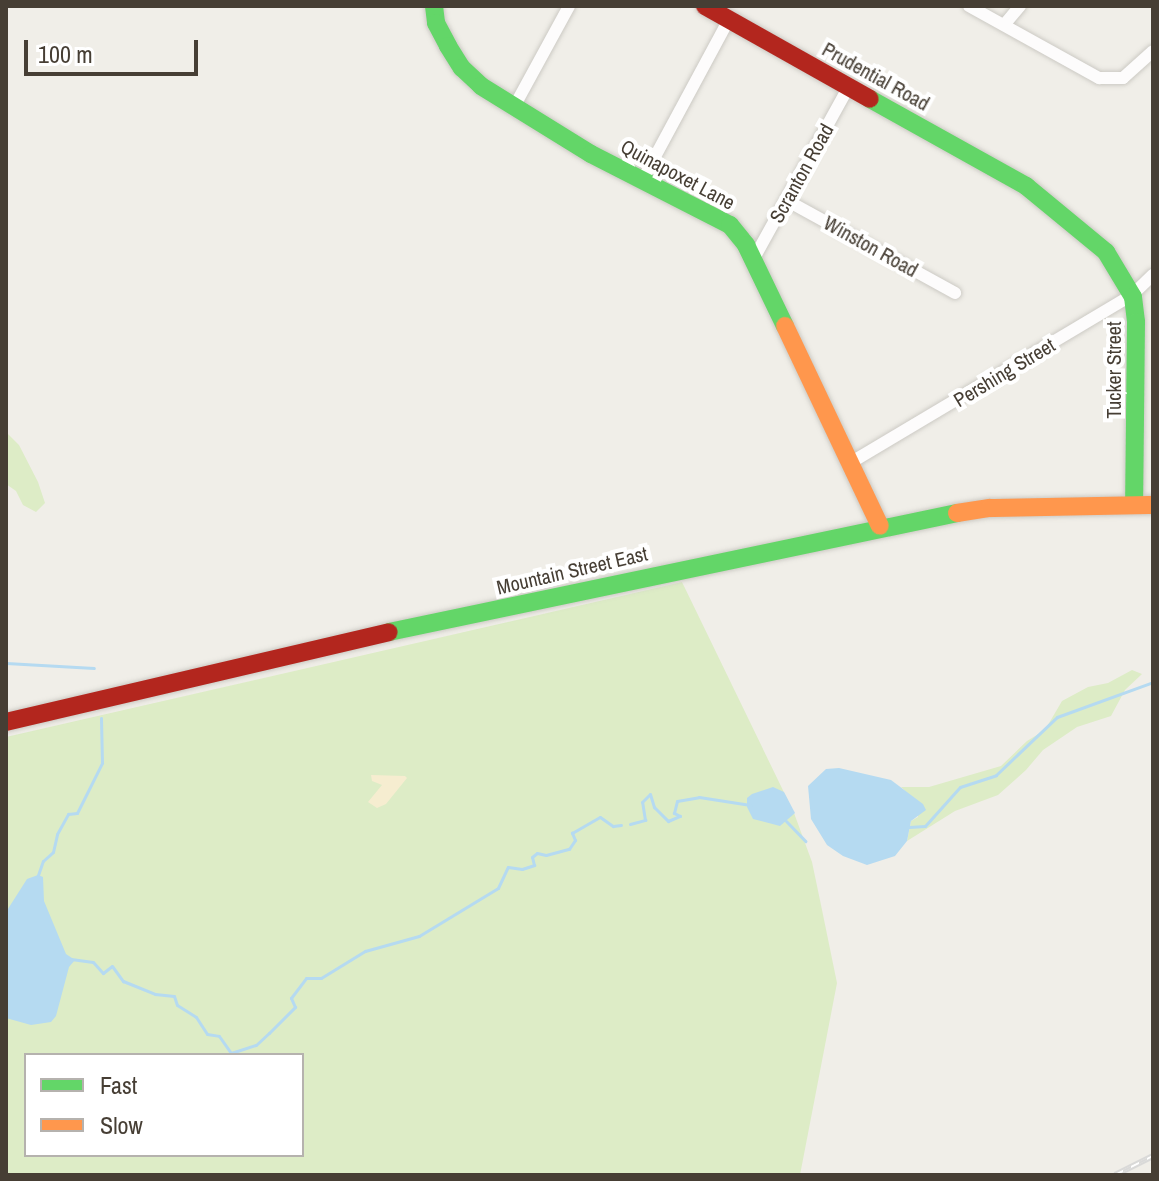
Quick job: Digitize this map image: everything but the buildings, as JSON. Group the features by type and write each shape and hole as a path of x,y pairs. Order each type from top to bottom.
{"street":[{"name":"Quinapoxet Lane","path":"433,6 436,23 462,68 481,86 591,154 730,225 753,260 880,526"},
{"path":"514,107 569,6"},
{"name":"Prudential Road","path":"705,6 1024,185"},
{"path":"969,6 1099,78 1123,78 1153,51"},
{"path":"1004,25 1020,6"},
{"path":"643,179 729,19"},
{"name":"Scranton Road","path":"753,260 849,86"},
{"name":"Tucker Street","path":"1024,185 1048,200 1106,252 1132,295 1136,322 1134,505"},
{"name":"Winston Road","path":"786,200 955,293"},
{"name":"Pershing Street","path":"850,463 1132,295 1153,275"},
{"name":"Mountain Street East","path":"6,722 293,653 880,526 990,508 1153,505"}],"green space":[{"path":"6,432 19,445 38,482 45,503 36,512 23,505 16,491 6,484"},
{"path":"682,582 794,813 812,862 837,983 800,1175 6,1175 6,737"},
{"path":"1132,670 1142,674 1125,690 1111,716 1077,727 1043,750 998,795 955,811 907,841 911,821 918,817 917,802 901,787 929,787 1001,766 1027,741 1045,730 1062,701"}],"sand":[{"path":"371,775 407,778 386,804 377,808 368,802 382,785 372,781"}],"water":[{"path":"839,768 891,780 923,804 926,810 911,821 907,841 895,856 867,865 843,856 827,845 811,819 808,786 826,769"},
{"path":"773,787 784,792 795,813 780,826 753,819 747,807 747,798 752,794"},
{"path":"38,875 43,877 44,901 66,954 75,960 69,967 56,1016 51,1022 31,1025 6,1018 6,912 27,879"}],"waterway":[{"path":"6,663 94,668"},
{"path":"909,827 925,826 960,787 996,775 1057,717 1153,682"},
{"path":"37,878 43,861 53,852 57,834 68,814 77,813 102,763 101,718"},
{"path":"630,824 645,820 642,802 650,794 654,807 668,821 680,816 674,813 677,801 699,797 750,805"},
{"path":"71,959 93,962 103,973 112,966 123,981 155,994 174,996 177,1005 196,1017 207,1034 219,1036 231,1053 256,1045 269,1033 295,1007 291,998 306,978 321,978 365,951 419,936 498,888 508,867 522,869 534,865 532,857 537,853 546,855 569,849 575,840 572,833 600,817 613,826 621,825"},
{"path":"786,821 805,841"}],"railway":[{"path":"1115,1175 1153,1156"}],"traffic: fast":[{"path":"434,6 436,23 448,46 462,68 481,86 591,154 730,225 746,245 785,326"},
{"path":"870,99 1026,186 1106,252 1133,297 1136,322 1134,505"},
{"path":"389,632 957,513"}],"traffic: slow":[{"path":"785,326 880,526"},
{"path":"957,513 990,508 1153,505"}],"traffic: jam":[{"path":"705,6 870,99"},
{"path":"6,722 389,632"}]}
